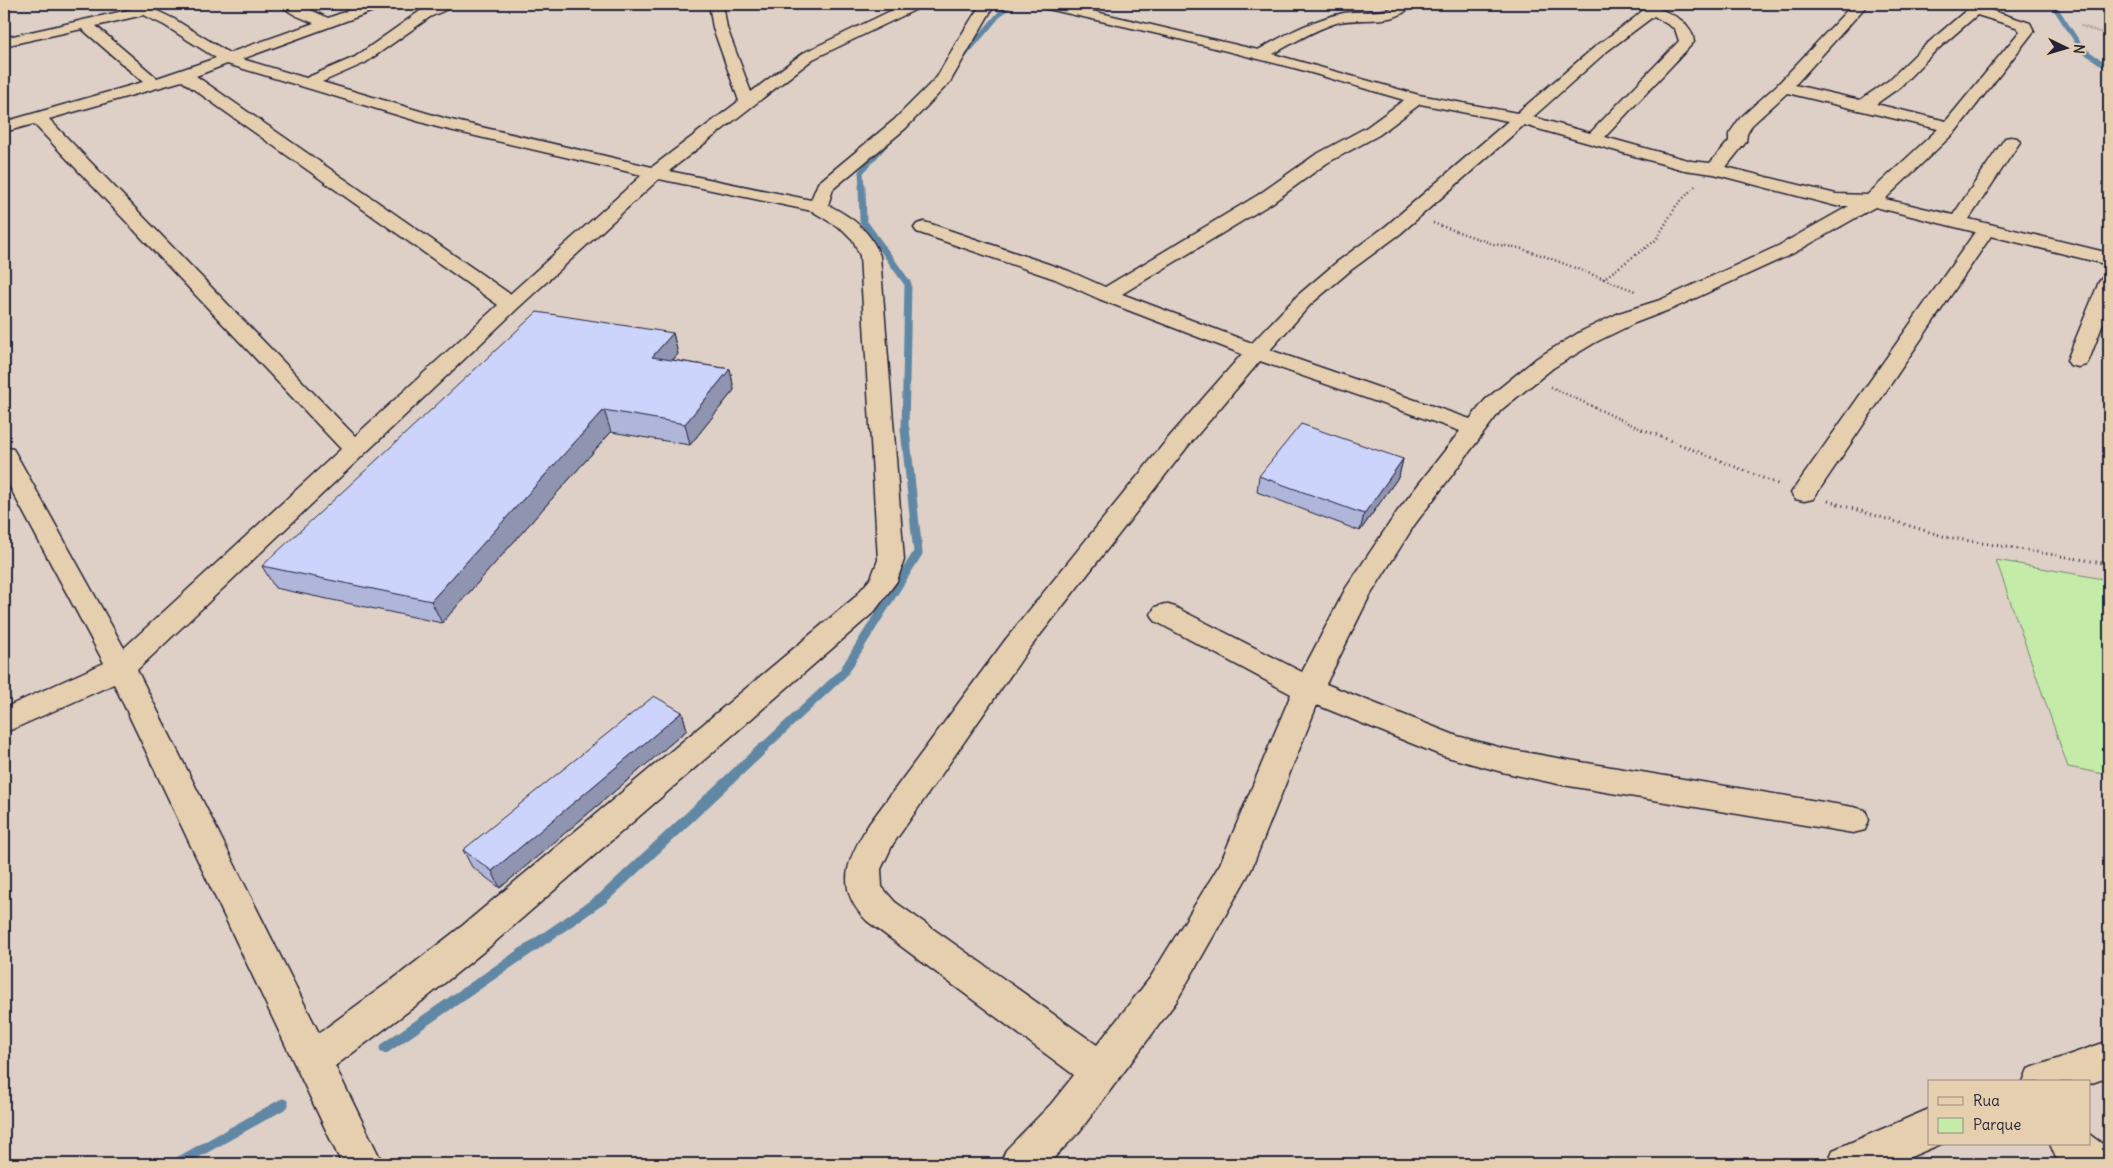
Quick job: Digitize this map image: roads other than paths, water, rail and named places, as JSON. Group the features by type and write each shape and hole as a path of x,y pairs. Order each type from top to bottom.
{"street":[{"path":"288,4 328,23"},
{"path":"4,127 184,75 379,4"},
{"path":"307,83 360,60 425,14 447,4"},
{"path":"716,4 720,28 747,102"},
{"path":"4,721 121,668 510,304 655,173 808,56 916,4"},
{"path":"818,207 824,187 900,124 944,79 965,40 988,4"},
{"path":"1044,4 1260,55 1417,99 1521,119 1690,166 1714,169 1836,200 1872,201 1987,228 2109,260"},
{"path":"1260,55 1295,36 1332,20 1352,16 1395,13 1405,4"},
{"path":"1714,169 1737,142 1738,134 1746,122 1784,87 1861,4"},
{"path":"4,42 84,23 139,7 169,22 229,60 443,124 655,173 818,207 842,219 866,242 870,256 891,560 883,581 864,605 475,936 414,986 311,1061"},
{"path":"1101,1071 873,905 864,890 863,871 868,856 881,834 1016,646 1179,441 1304,300 1344,266 1393,230 1409,214 1601,49 1655,7 1685,31 1687,42 1594,138"},
{"path":"1020,1164 1065,1118 1163,990 1234,870 1308,689 1356,595 1406,518 1493,405 1545,363 1588,337 1627,318 1667,304 1785,250 1872,201 1950,128 2027,31 2025,26 1980,7 1926,52 1894,84 1864,105"},
{"path":"84,23 154,83"},
{"path":"184,75 510,304"},
{"path":"1784,87 1864,105 1950,128"},
{"path":"1106,295 1265,199 1321,159 1373,131 1417,99"},
{"path":"38,118 355,450"},
{"path":"1958,222 2011,142"},
{"path":"924,228 1062,275 1106,295 1256,352 1474,428"},
{"path":"1804,493 1987,228"},
{"path":"2078,360 2109,282"},
{"path":"4,454 121,668 311,1061 363,1164"},
{"path":"1165,614 1308,689 1452,746 1502,760 1563,772 1853,820"},
{"path":"2048,1080 2109,1059"},
{"path":"1846,1164 1928,1129"},
{"path":"2072,1146 2095,1164"}],"waterway":[{"path":"959,62 1002,11 1011,4"},
{"path":"2056,4 2054,6 2082,49 2109,68"},
{"path":"862,187 861,172 892,137"},
{"path":"862,186 863,221 908,284 905,429"},
{"path":"761,750 843,673 918,553 905,429"},
{"path":"385,1048 603,898 762,749"},
{"path":"176,1164 283,1104"}]}
